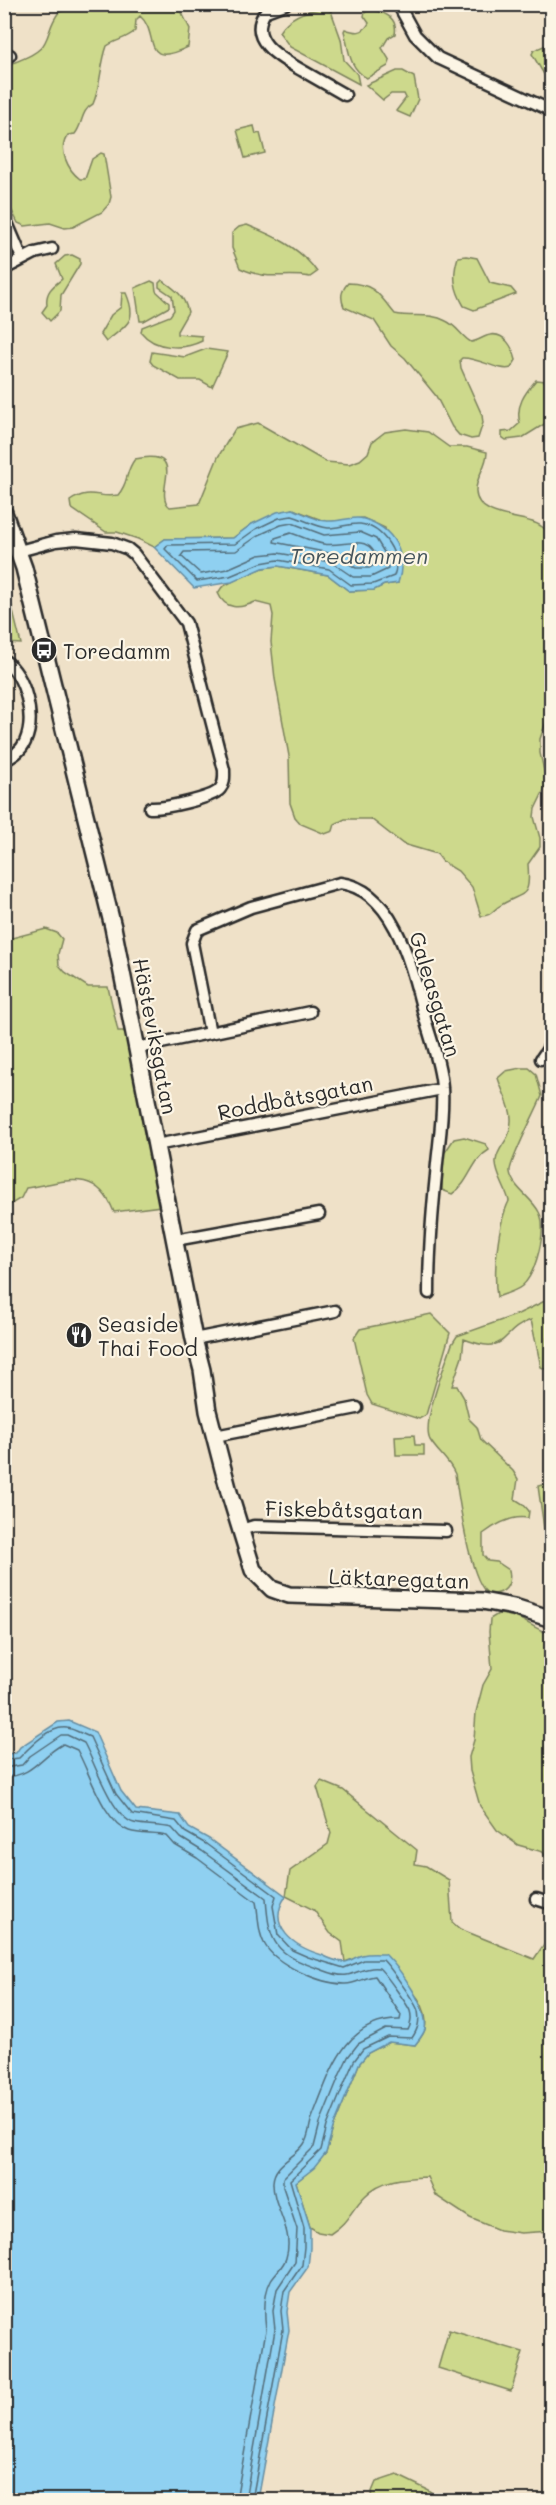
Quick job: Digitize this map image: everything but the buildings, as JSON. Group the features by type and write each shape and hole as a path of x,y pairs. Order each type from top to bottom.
{"street":[{"path":"285,4 266,11 260,22 261,35 279,57 345,95"},
{"path":"398,4 415,35 438,58 552,111"},
{"path":"4,216 22,258"},
{"path":"4,269 22,258 52,249"},
{"name":"Hästeviksgatan","path":"4,513 19,551 113,927 136,1048 145,1078 156,1145 214,1436 253,1570"},
{"path":"19,551 56,541 76,539 112,543 128,549 157,583 186,623 224,770 224,783 217,792 175,806 150,808"},
{"path":"4,660 15,672 21,685 28,705 30,727 24,743 16,754 4,761"},
{"name":"Galeasgatan","path":"210,1033 192,943 197,930 251,907 322,887 348,884 371,897 381,906 396,928 424,1017 442,1089 431,1215 429,1293"},
{"path":"136,1048 310,1012"},
{"path":"541,1059 552,1043"},
{"name":"Roddbåtsgatan","path":"156,1145 442,1089"},
{"path":"175,1240 319,1214"},
{"path":"194,1339 335,1311"},
{"path":"214,1436 357,1408"},
{"name":"Fiskebåtsgatan","path":"241,1530 254,1526 446,1531"},
{"name":"Läktaregatan","path":"253,1570 272,1589 289,1595 482,1601 552,1619"},
{"path":"537,1899 552,1904"}],"green space":[{"path":"87,4 178,5 190,29 188,47 173,53 157,52 146,23 140,16 136,20 135,31 107,46 93,104 84,113 75,134 68,135 64,153 68,165 80,179 85,179 92,159 101,153 104,154 111,197 109,204 102,212 73,227 65,228 50,223 25,226 18,223 5,197 5,66 27,57 42,47 59,12"},
{"path":"325,8 331,11 341,39 344,60 357,74 359,84 290,47 279,32 283,26 299,15"},
{"path":"373,10 393,20 395,34 388,38 382,48 390,61 388,66 367,78 356,69 353,63 344,31 345,29 359,32 364,29 369,23 364,16 365,12"},
{"path":"551,43 551,77 545,76 532,54 534,50"},
{"path":"397,71 403,71 414,77 418,99 410,117 396,111 406,98 404,94 391,94 383,100 366,85"},
{"path":"254,126 256,134 260,133 265,153 245,158 237,130"},
{"path":"247,225 277,238 294,249 317,272 310,277 268,276 240,268 232,248 232,233 239,227"},
{"path":"72,255 80,259 80,264 61,295 60,311 50,321 42,312 47,305 50,290 62,279 56,264 65,256"},
{"path":"458,257 477,258 490,283 511,288 516,294 474,310 464,306 456,288 455,270"},
{"path":"162,280 179,293 188,312 177,334 202,336 202,341 187,346 170,347 154,342 141,332 142,327 170,316 174,310 172,296 159,287"},
{"path":"151,281 155,283 156,291 169,303 169,307 140,321 135,288"},
{"path":"348,283 371,288 395,314 440,318 450,323 471,342 495,335 508,342 516,360 511,368 501,368 468,358 460,360 461,368 482,415 483,423 478,438 471,439 459,435 452,427 436,396 405,358 391,346 374,320 344,307 342,294"},
{"path":"122,293 126,293 130,303 130,317 124,327 106,342 100,334 111,315 121,307"},
{"path":"206,349 228,352 212,387 200,380 180,380 150,361 152,352 185,357"},
{"path":"536,380 546,381 551,385 551,420 522,438 506,440 502,437 502,432 511,431 520,423 520,405"},
{"path":"258,423 326,462 349,464 360,460 368,453 372,442 385,432 406,429 428,432 449,447 467,447 487,452 476,487 478,500 491,511 535,523 551,533 551,708 540,739 540,753 547,784 535,809 534,817 540,847 528,864 528,884 524,893 489,914 481,916 472,887 458,871 443,862 437,854 403,844 371,819 345,819 335,824 333,831 325,834 301,824 295,817 290,803 289,756 275,679 271,642 273,615 271,606 255,602 239,607 229,605 221,599 218,593 222,587 239,578 263,568 278,566 328,575 349,591 374,590 384,585 398,583 385,528 363,518 327,522 293,509 252,524 233,538 165,539 154,547 117,532 106,532 71,508 70,501 84,495 118,495 135,459 152,457 162,460 166,466 165,500 170,507 199,504 218,457 235,429"},
{"path":"5,579 21,644 5,643"},
{"path":"46,929 57,933 62,939 58,954 59,965 65,972 88,987 108,987 118,1031 130,1031 161,1206 114,1212 107,1198 98,1188 78,1180 26,1188 21,1198 5,1208 4,935 12,938"},
{"path":"529,1068 536,1074 542,1096 518,1148 510,1172 514,1183 539,1212 541,1239 536,1262 527,1280 517,1289 497,1297 497,1248 509,1201 497,1171 496,1161 508,1136 511,1120 509,1106 498,1078 506,1071"},
{"path":"464,1137 486,1144 489,1150 483,1154 463,1184 452,1194 442,1190 443,1155 454,1139"},
{"path":"551,1298 551,1313 546,1315 551,1320 551,1338 547,1338 547,1361 551,1362 551,1369 541,1367 531,1320 513,1330 497,1344 479,1344 464,1339 462,1357 452,1386 457,1386 464,1398 469,1419 477,1427 481,1440 513,1471 518,1479 515,1499 529,1511 528,1518 510,1519 483,1534 483,1555 488,1561 497,1562 509,1570 510,1575 503,1591 489,1594 482,1587 476,1575 471,1558 455,1474 430,1440 428,1432 431,1407 452,1344 457,1336 516,1315"},
{"path":"431,1314 450,1333 426,1415 419,1419 372,1404 367,1395 354,1338 360,1329"},
{"path":"414,1435 415,1445 424,1445 424,1455 396,1455 395,1436"},
{"path":"552,1483 551,1529 544,1528 538,1486"},
{"path":"498,1614 515,1617 551,1634 551,1877 547,1874 548,1861 543,1852 518,1845 497,1830 480,1806 470,1771 469,1757 474,1740 476,1712 483,1685 492,1669 490,1619"},
{"path":"321,1781 343,1790 417,1850 415,1864 426,1866 449,1880 452,1922 460,1929 534,1959 551,1934 551,2231 521,2233 499,2230 470,2218 435,2195 427,2177 401,2179 371,2190 345,2221 330,2234 318,2232 310,2227 296,2182 326,2153 333,2128 359,2064 368,2053 389,2042 415,2045 424,2031 426,2016 415,1994 384,1968 363,1955 345,1962 342,1942 330,1933 314,1910 286,1896 290,1871 328,1844 331,1833 317,1787"},
{"path":"449,2330 523,2352 511,2391 438,2368"},
{"path":"397,2475 428,2490 437,2497 436,2500 374,2500 371,2494 376,2482"}],"water":[{"name":"Toredammen","path":"293,509 323,521 360,518 383,529 391,536 400,552 401,572 398,583 384,585 374,590 349,591 328,575 278,566 263,568 232,582 194,588 154,547 165,539 233,538 252,524 277,512"},
{"path":"69,1721 95,1732 121,1791 136,1810 180,1815 189,1828 209,1839 286,1896 280,1907 279,1917 281,1926 293,1941 302,1947 342,1962 365,1954 385,1954 412,1989 423,2011 425,2029 415,2045 389,2042 368,2053 359,2064 333,2128 326,2153 314,2168 296,2182 310,2227 308,2267 290,2292 287,2312 289,2330 258,2500 5,2500 5,1754 16,1753 20,1747 58,1722"}],"place":[{"name":"Toredamm","path":"44,650"},
{"name":"Seaside Thai Food","path":"79,1335"}]}
